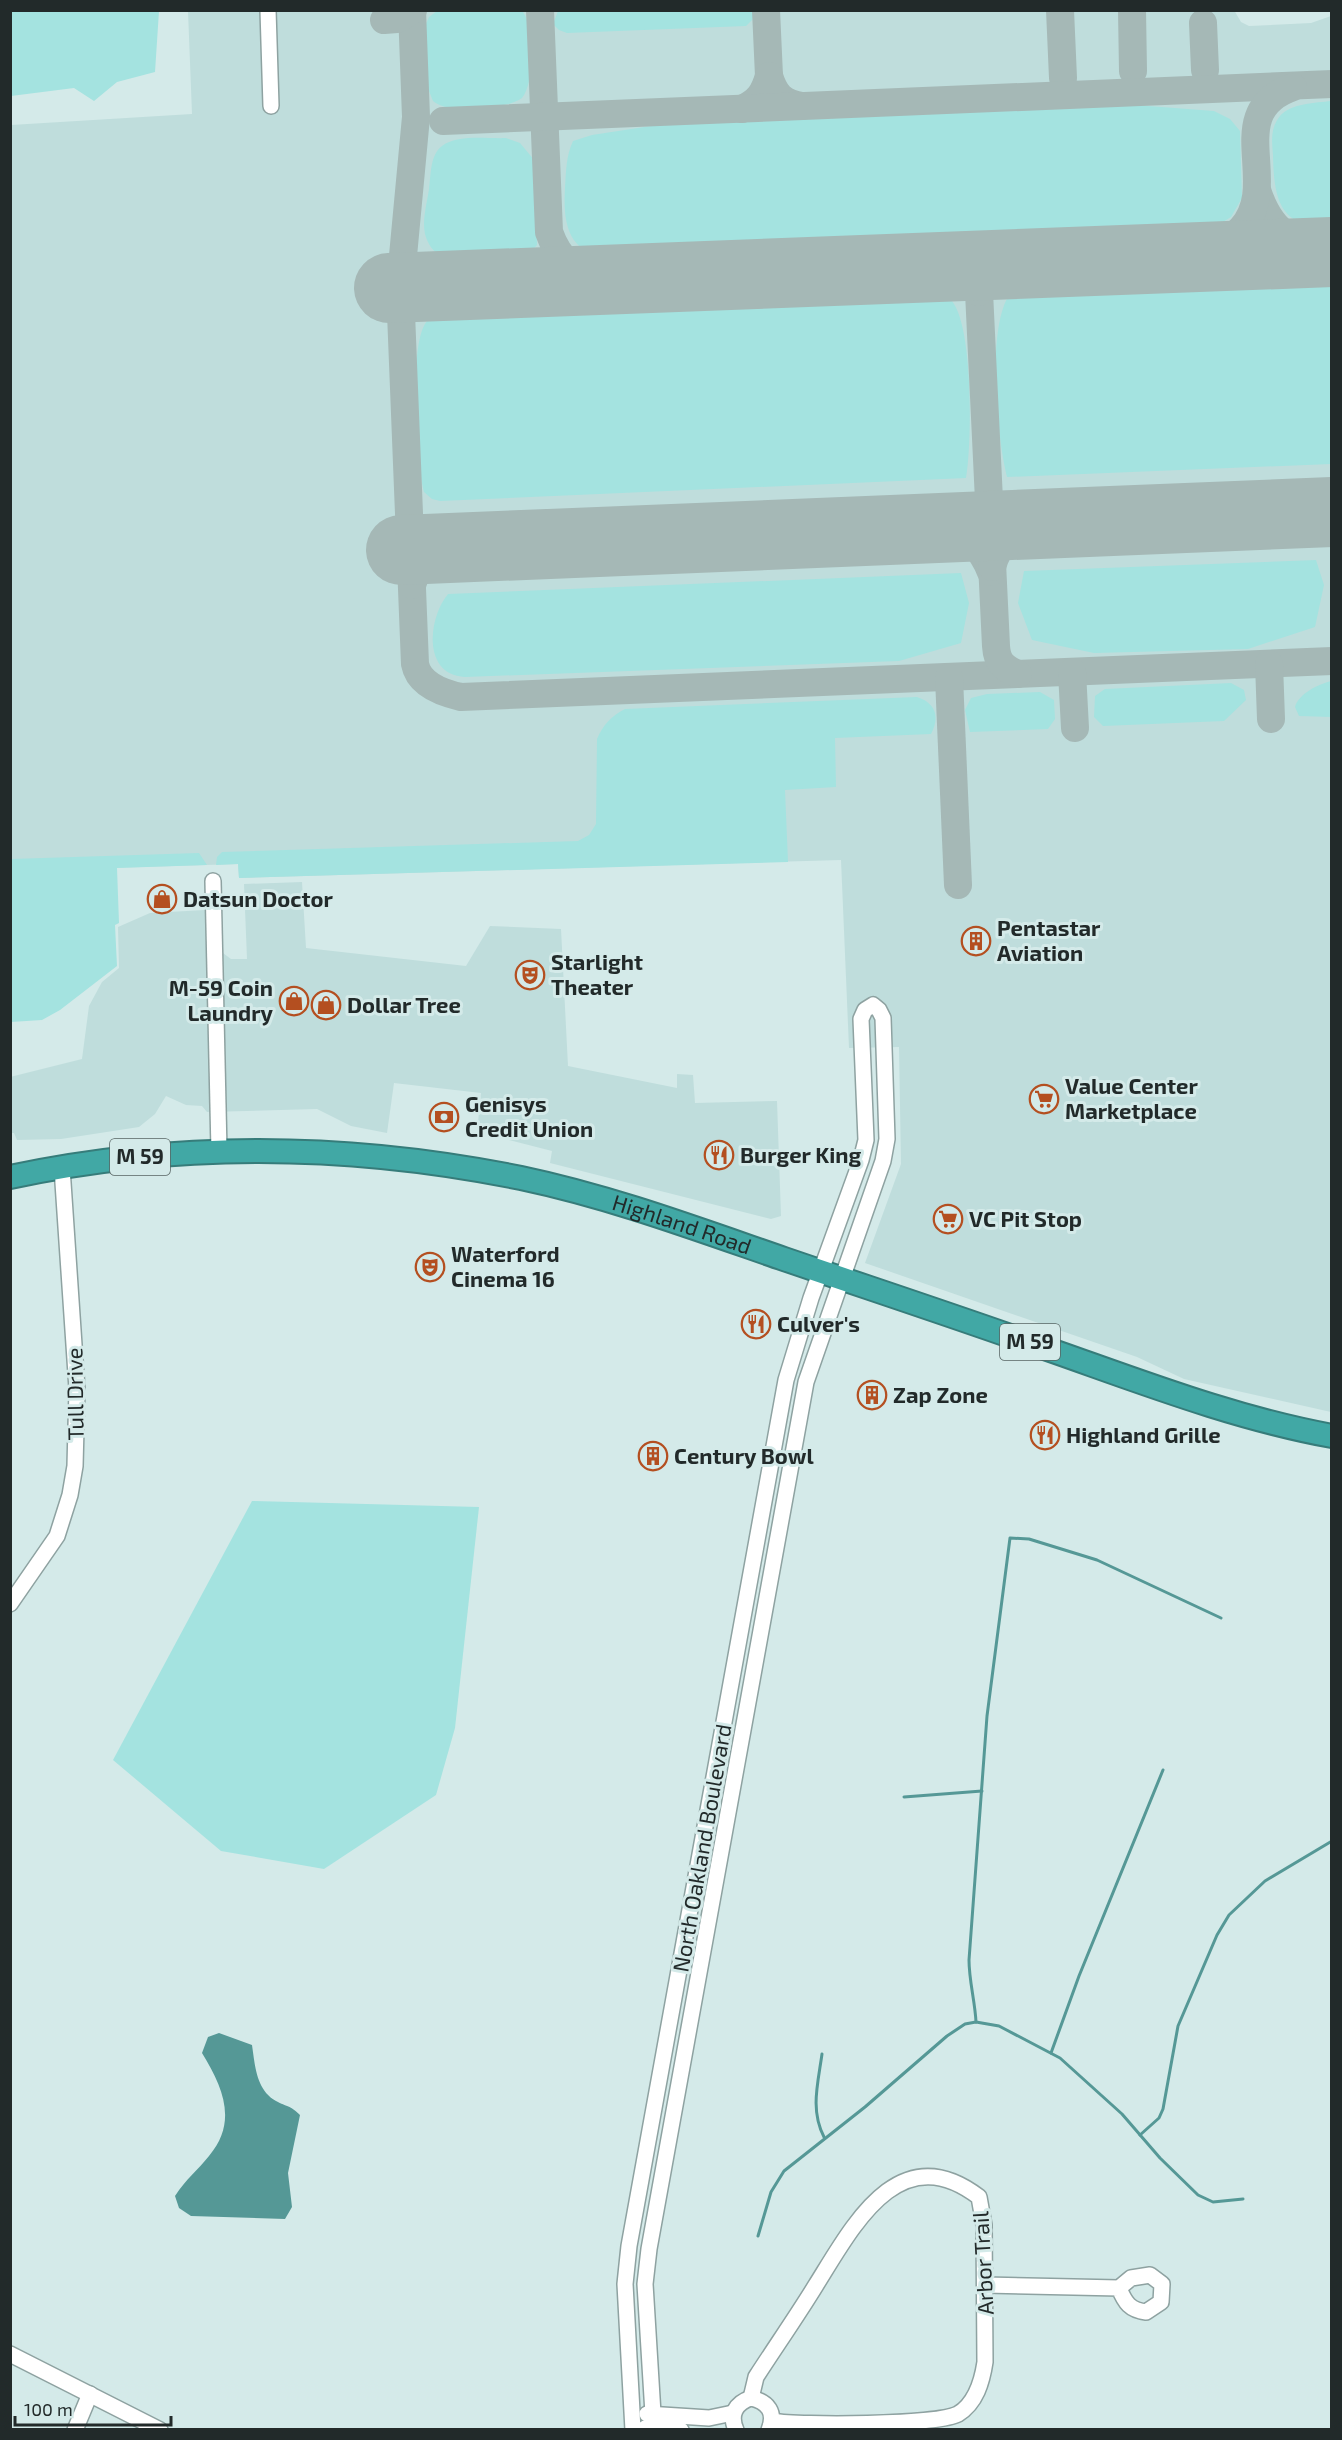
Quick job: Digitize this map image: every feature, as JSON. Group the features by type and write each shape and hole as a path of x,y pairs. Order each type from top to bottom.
{"highway":[{"name":"Highland Road","path":"10,1177 153,1155 219,1151 300,1151 376,1156 523,1179 665,1217 1165,1390 1265,1420 1332,1436"}],"street":[{"path":"268,10 271,106"},
{"path":"213,881 219,1151"},
{"name":"North Oakland Boulevard","path":"633,2424 625,2284 629,2246 784,1392 821,1272 866,1140 861,1019 865,1010 873,1005 883,1018 888,1138 883,1161 812,1363 805,1391 649,2248 645,2284 655,2424"},
{"name":"Tull Drive","path":"10,1604 57,1536 70,1495 75,1466 77,1389 62,1168"},
{"name":"Arbor Trail","path":"751,2398 756,2377 836,2251 856,2222 878,2197 898,2184 922,2177 943,2177 961,2183 979,2197 984,2225 985,2362 981,2382 971,2402 957,2414 925,2421 771,2425"},
{"path":"985,2285 1119,2288"},
{"path":"10,2355 160,2430"},
{"path":"75,2430 90,2394"},
{"path":"736,2430 733,2413 737,2406 751,2398 763,2401 771,2409 771,2425"},
{"path":"633,2424 655,2424 733,2413"},
{"path":"655,2424 681,2430"}],"shaded area":[{"path":"558,10 756,11 753,19 746,26 567,33 559,30 553,24"},
{"path":"1234,10 1241,22 1249,26 1311,23 1331,16 1331,1412 1184,1379 1137,1357 865,1263 901,1164 899,1047 849,1048 841,860 239,878 238,864 11,871 11,125 192,114 188,11"},
{"path":"10,11 159,11 155,72 117,82 94,101 74,88 11,96"},
{"path":"437,11 523,12 530,30 532,55 529,80 522,98 503,106 477,109 451,108 433,101 427,86 425,26 429,17"},
{"path":"1331,101 1331,226 1314,226 1290,217 1278,198 1275,186 1272,135 1280,116 1290,108"},
{"path":"1135,105 1214,111 1230,119 1240,131 1242,198 1231,217 1210,230 609,257 595,255 584,250 570,234 567,224 565,201 569,152 573,141 592,135 664,124"},
{"path":"506,138 520,143 535,161 537,245 525,258 518,259 478,263 451,260 440,255 431,247 424,229 435,154 442,146 456,140"},
{"path":"1331,276 1331,464 1007,477 997,409 996,353 998,328 1004,307 1012,291 1025,287"},
{"path":"932,289 950,298 954,304 965,339 970,415 966,478 440,501 432,499 424,492 417,434 415,384 417,362 423,328 432,317 441,312"},
{"path":"1316,560 1324,585 1315,627 1248,649 1094,653 1032,640 1018,603 1024,571"},
{"path":"961,573 969,603 961,643 899,661 465,677 451,674 441,667 435,656 433,644 436,617 448,594"},
{"path":"1331,681 1331,717 1299,716 1295,707 1300,698 1315,687"},
{"path":"1231,683 1244,690 1246,700 1224,721 1103,726 1094,717 1095,696 1105,689"},
{"path":"1040,692 1054,700 1055,719 1048,729 970,732 965,710 971,698 987,694"},
{"path":"917,697 928,703 935,711 934,728 931,734 835,738 836,787 785,790 788,862 239,878 238,864 216,865 217,857 222,852 578,841 589,835 596,824 597,739 608,721 625,709"},
{"path":"199,853 207,865 117,868 119,923 115,925 117,966 60,1010 42,1020 11,1022 11,859"},
{"path":"302,882 306,948 466,966 490,926 561,929 568,1066 677,1088 677,1074 693,1075 695,1103 777,1101 781,1216 771,1219 550,1163 552,1151 477,1132 481,1093 394,1083 387,1133 351,1126 317,1109 207,1112 202,1106 186,1105 166,1096 155,1114 139,1127 61,1139 17,1140 14,1133 11,1133 10,1077 82,1059 89,1006 102,982 119,968 118,927 150,913 205,910 208,942 231,959 247,959 244,884"},
{"path":"252,1501 479,1507 455,1728 436,1795 324,1869 221,1851 113,1760"},
{"path":"219,2033 252,2045 260,2084 264,2090 276,2101 300,2115 288,2173 292,2207 285,2219 191,2216 179,2208 175,2196 209,2156 223,2130 225,2117 221,2092 202,2053 208,2037"}],"waterway":[{"path":"976,2022 969,1960 987,1716 1010,1538 1029,1539 1097,1560 1221,1618"},
{"path":"1051,2053 1079,1976 1163,1770"},
{"path":"904,1797 982,1791"},
{"path":"1140,2135 1159,2118 1163,2109 1178,2026 1217,1935 1229,1915 1265,1881 1332,1841"},
{"path":"758,2236 771,2192 784,2171 865,2107 947,2036 965,2024 976,2022 999,2026 1060,2058 1122,2114 1160,2158 1198,2195 1213,2202 1243,2199"},
{"path":"822,2054 816,2107 824,2137"}],"taxiway":[{"path":"412,10 416,117 400,288 415,664 417,671 427,683 461,697 1332,661"},
{"path":"384,20 397,19 413,10"},
{"path":"540,10 549,232 553,243 569,264 584,273 604,280"},
{"path":"766,10 769,76"},
{"path":"1060,10 1063,78"},
{"path":"1132,10 1133,71"},
{"path":"1203,23 1205,70"},
{"path":"742,109 760,96 769,76 780,97 789,103 802,106"},
{"path":"443,121 1332,84"},
{"path":"1185,258 1223,243 1242,228 1253,210 1257,190 1256,131 1260,113 1272,98 1293,87"},
{"path":"1257,190 1262,205 1284,233 1304,243 1332,252"},
{"path":"1002,265 985,277 979,292 996,646 1002,664 1018,674"},
{"path":"955,267 972,278 979,292"},
{"path":"1300,513 1320,521 1332,532"},
{"path":"992,567 1002,545 1020,531 1035,524"},
{"path":"943,528 960,534 973,543 991,572"},
{"path":"412,585 417,572 425,563 447,548"},
{"path":"1269,664 1271,719"},
{"path":"1072,672 1075,728"},
{"path":"949,678 958,885"}],"runway":[{"path":"389,288 1332,252"},
{"path":"401,550 1332,512"}],"place":[{"name":"Datsun Doctor","path":"162,899"},
{"name":"Pentastar Aviation","path":"976,941"},
{"name":"Starlight Theater","path":"530,975"},
{"name":"M-59 Coin Laundry","path":"294,1001"},
{"name":"Dollar Tree","path":"326,1005"},
{"name":"Value Center Marketplace","path":"1044,1099"},
{"name":"Genisys Credit Union","path":"444,1117"},
{"name":"Burger King","path":"719,1155"},
{"name":"VC Pit Stop","path":"948,1219"},
{"name":"Waterford Cinema 16","path":"430,1267"},
{"name":"Culver's","path":"756,1324"},
{"name":"Zap Zone","path":"872,1395"},
{"name":"Highland Grille","path":"1045,1435"},
{"name":"Century Bowl","path":"653,1456"}]}
